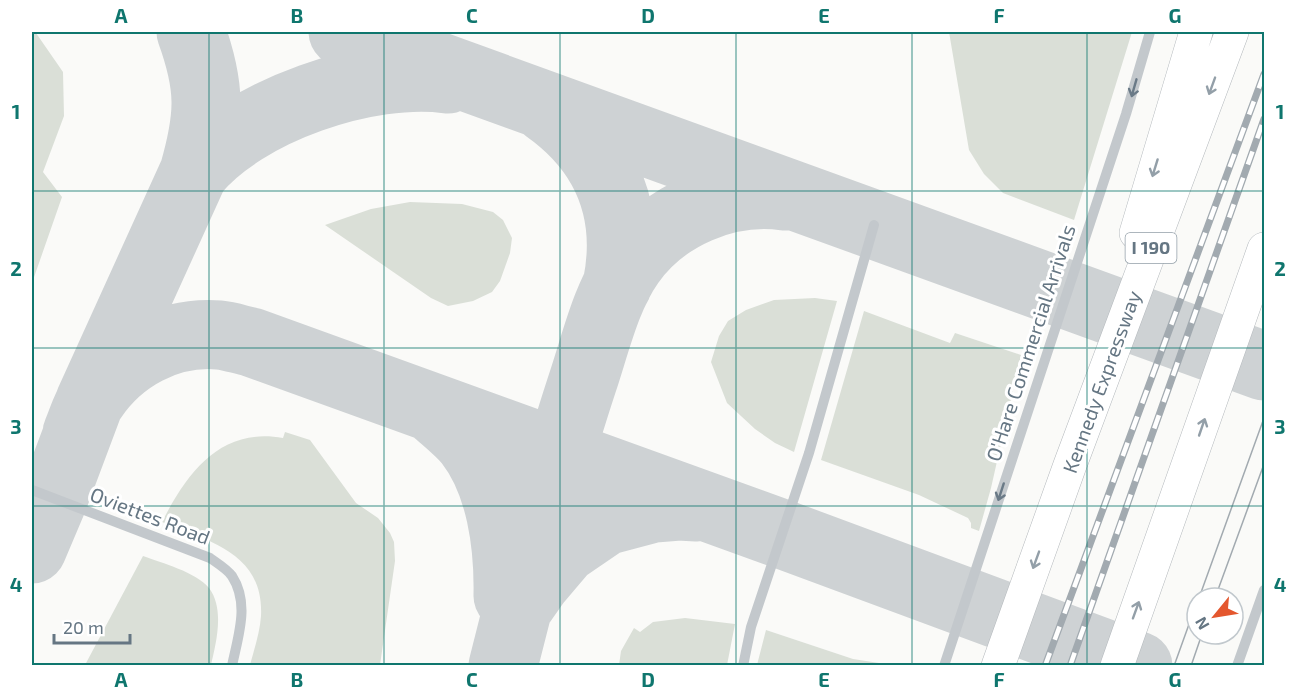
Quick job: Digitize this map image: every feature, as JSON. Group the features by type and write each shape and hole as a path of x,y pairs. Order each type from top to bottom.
{"highway":[{"path":"1070,465 1196,32"},
{"name":"Kennedy Expressway","path":"998,666 1070,465 1232,32"},
{"path":"1117,666 1264,249"}],"lane":[{"name":"O'Hare Commercial Arrivals","path":"944,666 1126,114 1150,32"},
{"path":"743,666 751,627 809,453 874,225"},
{"name":"Oviettes Road","path":"32,490 210,558 231,575 241,596 242,622 232,666"},
{"path":"1237,666 1264,590"}],"shaded area":[{"path":"32,32 36,33 63,72 64,116 43,172 62,197 32,283"},
{"path":"949,32 1132,32 1074,220 1003,193 984,174 969,150"},
{"path":"410,202 462,204 493,212 503,220 512,238 510,253 500,281 492,292 473,301 448,306 431,298 325,225 371,209"},
{"path":"815,298 837,301 794,452 775,443 755,429 727,403 711,362 719,336 728,321 746,310 774,300"},
{"path":"864,311 950,343 955,333 1021,355 979,531 971,528 968,518 919,495 821,460"},
{"path":"285,432 310,440 356,503 378,518 394,542 395,561 380,665 250,665 261,616 260,595 253,577 230,552 215,543 162,522 195,470 224,446 242,439 261,436 283,438"},
{"path":"143,556 196,577 209,588 214,596 218,626 211,665 85,665"},
{"path":"685,618 735,624 727,665 619,665 621,651 634,628 640,632 653,622"},
{"path":"766,630 853,659 892,665 757,665"}],"taxiway":[{"path":"32,549 90,401 194,172 203,134 206,102 202,69 191,32"},
{"path":"343,32 1264,366"},
{"path":"194,172 216,150 244,130 276,112 311,98 346,87 382,80 416,77 448,79"},
{"path":"546,108 585,144 599,164 610,186 621,233 621,259 617,286"},
{"path":"503,666 561,452 602,320 622,276 644,246 660,231 698,208 741,196 785,196"},
{"path":"77,433 92,399 103,384 131,359 164,342 182,337 200,335 231,337 251,342 782,534 1138,666"},
{"path":"435,410 469,442 489,476 496,495 505,536 508,596"},
{"path":"522,602 564,549 605,521 654,508 697,507"}],"tram line":[{"path":"1203,586 1264,418"},
{"path":"1219,586 1264,464"},
{"path":"1174,666 1185,635"},
{"path":"1191,666 1198,646"}],"railway":[{"path":"1045,666 1264,74"},
{"path":"1070,666 1264,119"}]}
